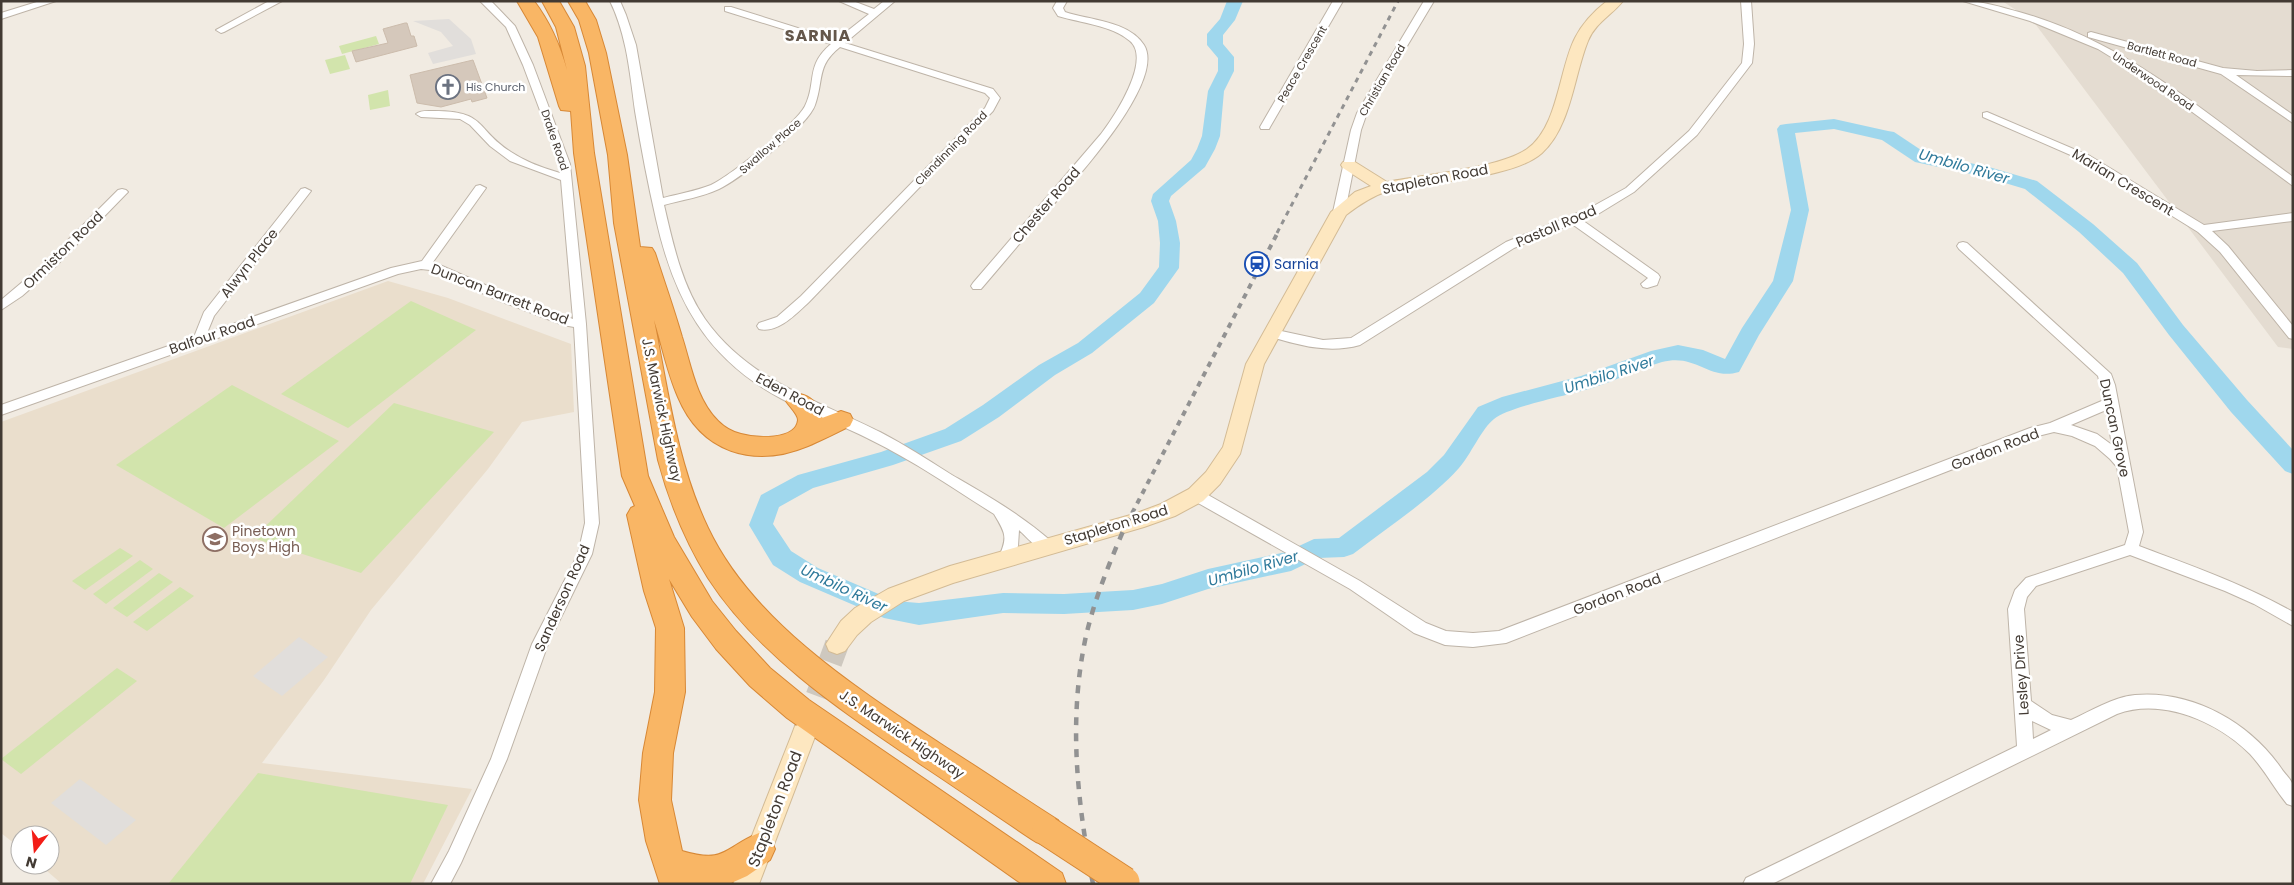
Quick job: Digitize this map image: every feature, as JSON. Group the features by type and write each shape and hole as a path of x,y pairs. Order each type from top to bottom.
{"highway":[{"path":"525,1 537,17 549,42 584,153"},
{"path":"550,1 559,15 571,44 576,66 584,153 642,526 658,591 670,628 670,692 658,753 655,800 662,841 673,873 692,871 713,873 736,866 759,849"},
{"name":"J.S. Marwick Highway","path":"576,1 583,10 593,34 623,186 625,223 666,443 679,491 695,530 722,576 772,634 812,672 856,704 1126,883"},
{"path":"623,186 686,389 698,413 710,429 723,438 734,442 758,446 775,446 800,438 841,420"},
{"path":"798,401 810,415 810,422 800,438"},
{"path":"635,476 661,537 679,572 702,609 726,640 760,676 798,709 837,738 1050,884"}],"main road":[{"name":"Stapleton Road","path":"837,644 849,628 863,615 896,595 950,575 1137,521 1168,510 1196,495 1213,478 1233,449 1255,364 1339,212 1362,196 1384,187 1500,166 1517,161 1534,152 1549,134 1581,40 1601,12 1616,1"},
{"path":"1349,165 1384,187"},
{"name":"Stapleton Road","path":"746,884 804,734"}],"street":[{"path":"1,16 51,1"},
{"path":"221,30 277,1"},
{"name":"Drake Road","path":"485,1 510,26 528,65 565,164 568,179 580,324"},
{"name":"Eden Road","path":"615,1 627,32 659,203 681,284 700,321 728,354 747,370 798,401 887,442 1033,532 1047,546"},
{"path":"844,1 875,13"},
{"name":"Swallow Place","path":"659,203 713,188 734,177 799,121 810,106 822,59 837,44 890,1"},
{"name":"Chester Road","path":"977,286 1057,195 1114,124 1129,98 1141,67 1141,49 1136,42 1123,32 1061,14 1058,8 1062,1"},
{"name":"Peace Crescent","path":"1265,127 1338,1"},
{"name":"Christian Road","path":"1349,165 1356,130 1362,113 1428,1"},
{"name":"Pastoll Road","path":"1272,333 1327,346 1340,346 1355,342 1496,252 1594,211 1630,190 1693,133 1747,63 1749,44 1746,1"},
{"name":"Underwood Road","path":"1968,1 2033,19 2101,47 2126,61 2293,183"},
{"name":"Clendinning Road","path":"728,9 990,91 995,98 994,103 805,299 780,320 763,326"},
{"name":"Bartlett Road","path":"2033,19 2223,71 2257,74 2293,73"},
{"path":"2126,61 2157,53"},
{"path":"2223,71 2293,120"},
{"path":"421,114 457,115 466,118 477,124 499,149 532,167 568,179"},
{"name":"Marian Crescent","path":"1987,115 2086,158 2202,229 2224,249 2293,334"},
{"path":"1339,212 1349,165"},
{"name":"Duncan Barrett Road","path":"480,188 425,265 567,322 580,324"},
{"name":"Alwyn Place","path":"200,340 201,331 208,315 305,191"},
{"name":"Ormiston Road","path":"1,306 71,244 122,192"},
{"path":"2202,229 2293,217"},
{"path":"1573,220 1654,277 1653,282 1647,284"},
{"name":"Duncan Grove","path":"1963,246 2098,366 2104,374 2108,385 2136,532 2135,541 2130,549"},
{"name":"Balfour Road","path":"1,410 395,271 425,265"},
{"name":"Sanderson Road","path":"440,884 455,857 499,759 540,644 585,554 592,523 580,324"},
{"name":"Gordon Road","path":"1196,495 1355,585 1420,628 1445,638 1472,640 1500,638 2035,432 2054,427 2111,402"},
{"name":"Gordon Road","path":"2054,427 2083,433 2095,439 2106,447 2124,466"},
{"path":"998,511 1008,522 1013,534 1012,546 1005,559"},
{"path":"2130,549 2230,587 2259,600 2293,620"},
{"name":"Lesley Drive","path":"2026,751 2016,608 2020,594 2031,582 2045,576 2130,549"},
{"path":"1752,884 2111,709 2135,702 2164,704 2190,709 2216,719 2236,730 2257,750 2293,798"},
{"path":"2023,704 2038,717 2052,723 2073,728"}],"shaded area":[{"path":"2002,1 2293,1 2293,349 2278,347 2033,21"},
{"path":"449,19 471,39 476,54 433,64 428,53 453,46 441,32 413,21"},
{"name":"Pinetown Boys High","path":"388,281 448,298 571,344 574,412 522,422 488,469 371,610 324,680 262,763 472,789 423,884 62,884 52,875 60,875 60,825 10,825 10,840 1,833 1,422"},
{"path":"299,637 328,657 282,696 253,676"},
{"path":"80,779 136,820 106,845 51,803"}],"green space":[{"path":"376,36 379,44 342,54 339,46"},
{"path":"345,55 350,69 330,74 325,60"},
{"path":"388,90 390,106 370,110 368,95"},
{"path":"411,301 476,330 348,428 281,394"},
{"path":"232,385 339,441 224,528 116,465"},
{"path":"394,403 494,432 361,573 253,538"},
{"path":"120,548 133,556 85,590 72,581"},
{"path":"140,560 153,569 106,604 93,594"},
{"path":"159,573 173,582 127,617 113,608"},
{"path":"180,587 194,596 147,631 133,622"},
{"path":"117,668 137,681 21,774 1,759"},
{"path":"258,773 448,805 410,884 168,884"}],"building":[{"path":"407,23 411,36 414,36 417,46 356,62 352,51 388,43 383,29"},
{"name":"His Church","path":"473,60 487,98 472,102 471,99 441,107 417,103 410,75"}],"waterway":[{"name":"Umbilo River","path":"1235,1 1227,20 1215,34 1215,45 1226,57 1226,71 1216,91 1211,136 1199,163 1162,194 1160,201 1167,221 1170,243 1169,268 1147,298 1085,348 1047,370 991,411 953,435 885,459 806,481 769,501 761,525 782,558 809,575 893,611 919,614 1003,603 1064,604 1133,600 1162,594 1208,579 1291,561 1314,549 1344,547 1435,478 1452,461 1486,413 1510,403 1587,382 1658,356 1678,352 1696,355 1717,366 1731,367 1749,333 1783,281 1800,210 1786,129 1834,124 1888,136 1921,158 1989,172 2031,185 2086,228 2130,268 2176,330 2239,406 2293,465"}],"tunnel":[{"path":"805,730 837,644"}],"railway":[{"path":"1277,233 1398,1"},
{"path":"1127,523 1278,232"},
{"path":"1093,884 1079,791 1076,729 1077,698 1080,667 1090,621 1104,578 1127,522"}],"place":[{"name":"His Church","path":"448,87"},
{"name":"Sarnia","path":"1257,264"},
{"name":"Pinetown Boys High","path":"215,539"}],"district":[{"name":"SARNIA","path":"818,35"}]}
